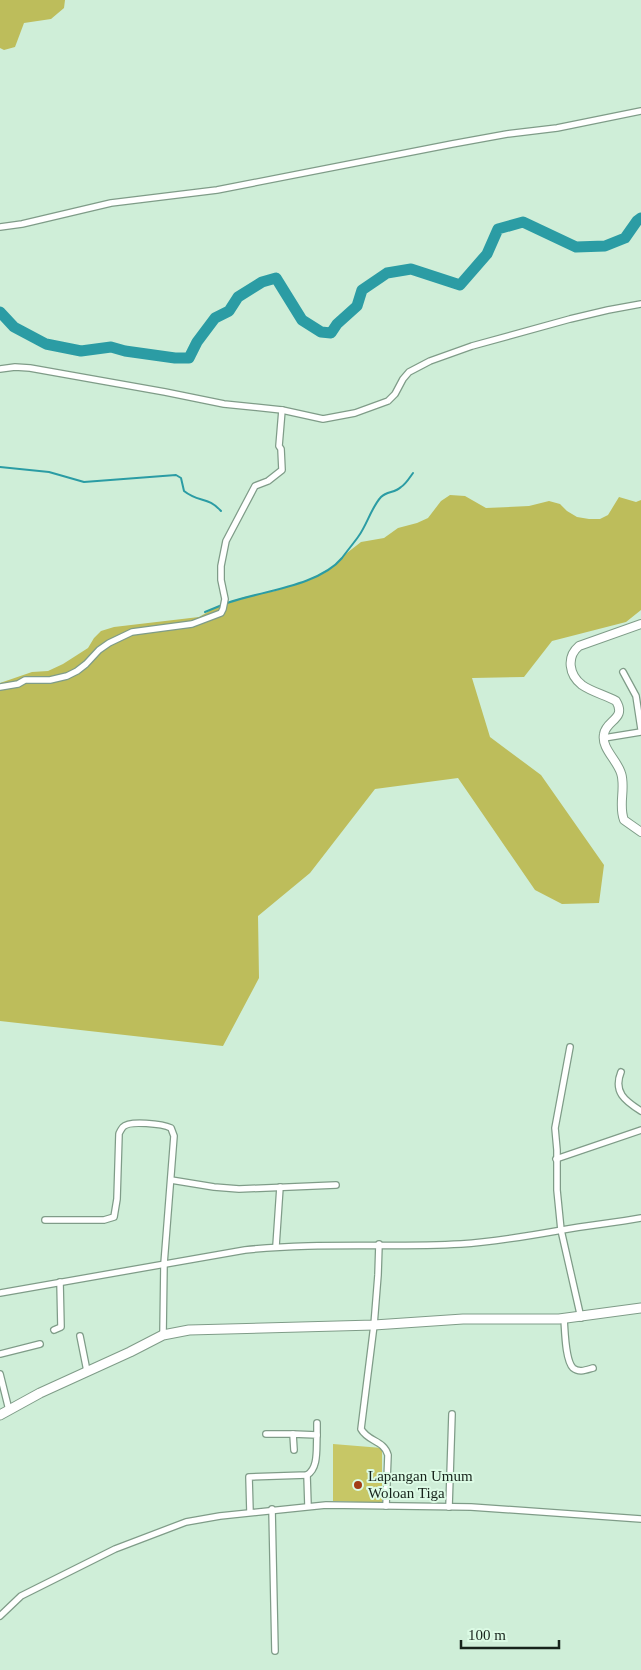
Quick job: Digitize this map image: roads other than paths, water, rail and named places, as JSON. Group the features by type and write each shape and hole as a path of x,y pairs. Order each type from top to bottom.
{"main road":[{"path":"0,1415 87,1370 164,1335 190,1330 374,1325 463,1319 564,1319 641,1308"}],"street":[{"path":"0,227 22,224 111,203 217,190 452,144 507,134 566,127 641,111"},
{"path":"0,369 30,368 224,404 282,410 323,419 355,413 388,401 410,372 430,361 472,346 570,319 641,304"},
{"path":"0,687 25,680 50,680 67,676 86,664 108,643 132,632 192,624 221,613 225,599 220,566 226,541 255,486 268,481 282,470 281,449 279,446 282,410"},
{"path":"641,624 578,646 572,655 570,665 572,672 580,683 616,700 618,715 607,726 604,738 606,746 621,771 621,809 624,820 641,832"},
{"path":"604,738 641,730 636,696 623,672"},
{"path":"570,1047 555,1128 556,1159 561,1230 581,1318"},
{"path":"621,1072 618,1080 619,1090 627,1101 641,1111"},
{"path":"45,1220 104,1220 114,1217 117,1199 119,1134 122,1127 127,1124 157,1124 171,1128 174,1136 164,1264 164,1335"},
{"path":"556,1159 641,1130"},
{"path":"171,1180 239,1189 336,1186"},
{"path":"276,1246 280,1187"},
{"path":"0,1293 225,1252 276,1246 438,1245 481,1242 533,1236 641,1218"},
{"path":"379,1244 374,1325 361,1429 365,1436 379,1442 387,1450 386,1506"},
{"path":"54,1330 61,1327 60,1282"},
{"path":"564,1319 568,1360 572,1368 584,1371 592,1368"},
{"path":"80,1336 87,1370"},
{"path":"0,1354 40,1344"},
{"path":"0,1374 9,1410"},
{"path":"449,1507 452,1414"},
{"path":"250,1512 249,1478 307,1475 312,1472 318,1435 317,1423"},
{"path":"266,1434 318,1435"},
{"path":"293,1434 294,1450"},
{"path":"307,1475 308,1506"},
{"path":"0,1616 34,1588 115,1549 186,1522 250,1512 326,1505 449,1507 641,1519"},
{"path":"272,1509 275,1651"}],"waterway":[{"path":"0,312 14,327 46,344 81,351 111,347 125,351 175,358 189,358 197,342 215,318 229,311 238,297 262,282 276,278 302,320 321,332 331,333 337,324 357,306 362,290 387,273 411,269 460,285 487,254 498,229 523,222 576,247 605,246 625,238 641,218"},
{"path":"0,467 49,472 84,482 176,475 181,478 184,491 189,495 212,503 221,511"},
{"path":"227,603 304,581 332,567 342,558 358,537 374,506 381,497 399,489 413,473"},
{"path":"205,612 222,605"}],"place":[{"name":"Lapangan Umum Woloan Tiga","path":"358,1485"}]}
